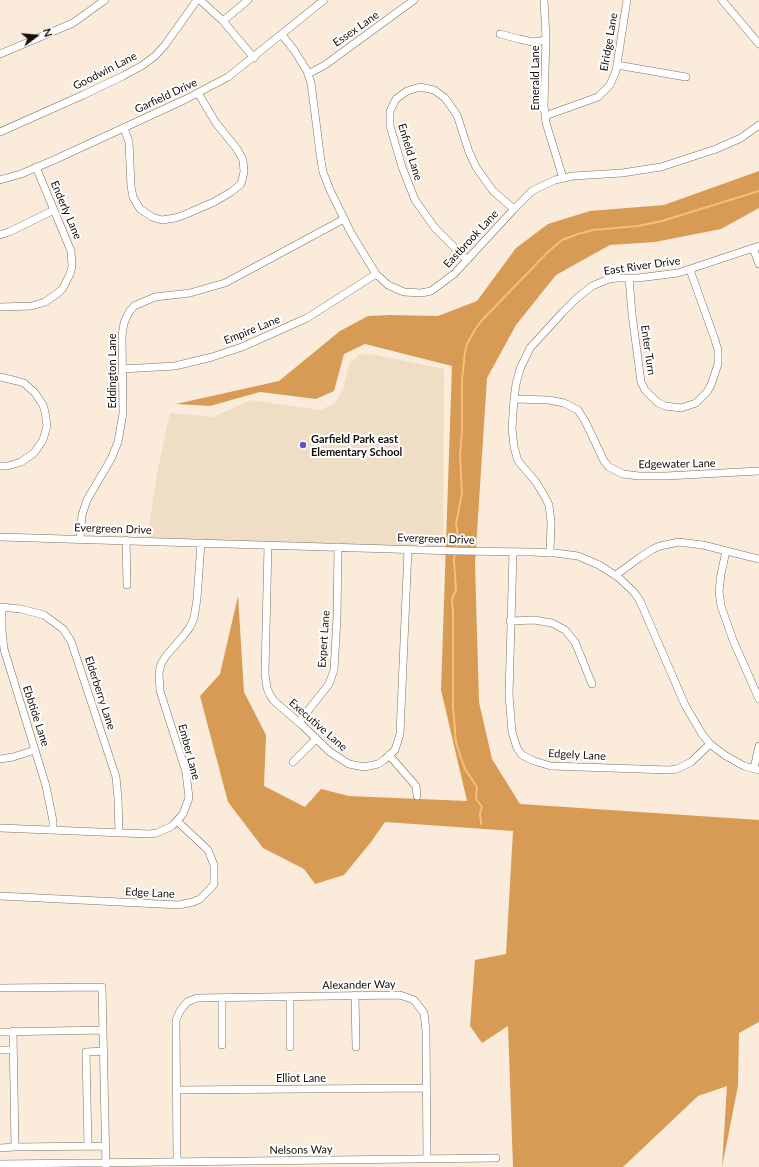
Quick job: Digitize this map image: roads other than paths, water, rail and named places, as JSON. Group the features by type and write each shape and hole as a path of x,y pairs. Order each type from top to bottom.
{"street":[{"path":"0,54 73,23 105,0"},
{"path":"198,0 223,21 254,58"},
{"name":"Goodwin Lane","path":"0,132 83,95 143,65 165,46 198,0"},
{"path":"223,21 248,0"},
{"name":"Garfield Drive","path":"0,180 21,174 124,128 228,77 254,58 324,0"},
{"name":"Essex Lane","path":"308,74 325,65 414,0"},
{"name":"Emerald Lane","path":"544,0 546,39 545,116 563,178"},
{"name":"Elridge Lane","path":"545,116 598,97 610,86 616,71 627,0"},
{"path":"722,0 759,44"},
{"name":"Eastbrook Lane","path":"282,34 294,50 308,74 311,83 323,172 344,219 376,274 388,285 412,294 431,291 454,274 532,191 563,178 661,167 716,149 741,138 759,125"},
{"path":"500,34 532,42 546,39"},
{"path":"617,65 686,77"},
{"name":"Enfield Lane","path":"467,260 435,228 414,200 390,126 390,112 396,99 407,91 420,87 434,90 445,98 456,115 476,167 493,191 514,209"},
{"path":"124,128 130,142 131,186 133,197 140,209 152,217 162,220 184,215 214,202 232,192 241,184 244,172 243,160 237,149 216,123 198,93"},
{"name":"Enderly Lane","path":"0,307 39,305 58,293 67,282 72,267 71,251 36,167"},
{"path":"0,235 54,210"},
{"name":"Eddington Lane","path":"80,539 82,515 87,500 111,460 118,442 122,423 122,336 124,323 129,312 134,306 155,296 190,293 225,283 344,219"},
{"path":"756,247 759,264"},
{"name":"East River Drive","path":"550,553 551,522 548,505 536,482 518,461 514,447 512,428 514,399 520,369 533,344 577,298 592,286 609,279 678,273 756,247"},
{"name":"Enter Turn","path":"629,278 632,314 642,382 645,390 658,402 665,406 681,408 696,403 707,392 712,385 718,364 718,350 690,270"},
{"name":"Empire Lane","path":"122,369 175,366 212,358 242,347 307,318 376,274"},
{"path":"0,377 17,381 35,392 45,412 46,426 43,440 34,453 21,462 8,466 0,466"},
{"name":"Edgewater Lane","path":"514,399 549,400 564,403 578,410 586,423 604,461 609,467 623,474 652,477 759,471"},
{"name":"Evergreen Drive","path":"0,537 550,553 566,554 589,560 616,575 634,592 640,601 690,715 710,744 735,761 757,769"},
{"path":"126,540 127,585"},
{"name":"Ember Lane","path":"0,828 140,834 157,833 172,826 183,814 189,798 186,772 161,696 159,673 161,664 166,656 190,627 194,618 197,599 201,543"},
{"path":"616,575 646,553 660,546 670,544 692,543 759,559"},
{"name":"Executive Lane","path":"268,545 265,664 267,688 274,701 316,739 336,756 349,764 357,766 378,764 395,750 399,741 401,726 408,549"},
{"name":"Expert Lane","path":"298,722 329,684 334,670 338,618 338,547"},
{"path":"726,551 720,588 721,606 733,640 759,699"},
{"name":"Edgely Lane","path":"513,552 509,695 511,724 516,748 527,758 542,764 669,770 677,769 691,762 710,744"},
{"name":"Ebbtide Lane","path":"1,607 2,631 7,659 49,797 53,830"},
{"name":"Elderberry Lane","path":"1,607 29,610 44,615 63,629 71,641 116,777 119,833"},
{"path":"510,621 534,620 552,623 566,630 575,642 592,684"},
{"path":"293,762 316,739"},
{"path":"757,769 759,746"},
{"path":"0,760 35,750"},
{"path":"389,755 416,786 417,796"},
{"name":"Edge Lane","path":"0,896 179,906 194,902 204,895 214,884 214,865 208,850 177,821"},
{"path":"0,988 102,986 106,1165"},
{"path":"356,995 356,1047"},
{"name":"Alexander Way","path":"177,1090 176,1020 180,1011 187,1002 197,998 400,995 414,1000 424,1013 426,1031 427,1159"},
{"path":"290,997 290,1047"},
{"path":"222,998 222,1045"},
{"path":"0,1032 103,1030"},
{"path":"13,1031 15,1147"},
{"path":"0,1050 13,1050"},
{"path":"88,1146 86,1052 104,1051"},
{"name":"Elliot Lane","path":"177,1090 426,1088"},
{"path":"177,1090 177,1162"},
{"path":"0,1148 105,1146"},
{"name":"Nelsons Way","path":"0,1164 106,1165 177,1162 295,1164 496,1158"}],"waterway":[{"path":"481,824 480,813 482,807 476,799 477,787 465,769 456,743 453,707 452,599 456,590 454,560 458,536 456,524 462,493 460,455 462,431 462,380 467,344 483,319 548,252 562,240 593,230 638,226 662,221 759,191"}],"place":[{"name":"Garfield Park east Elementary School","path":"303,445"}]}
